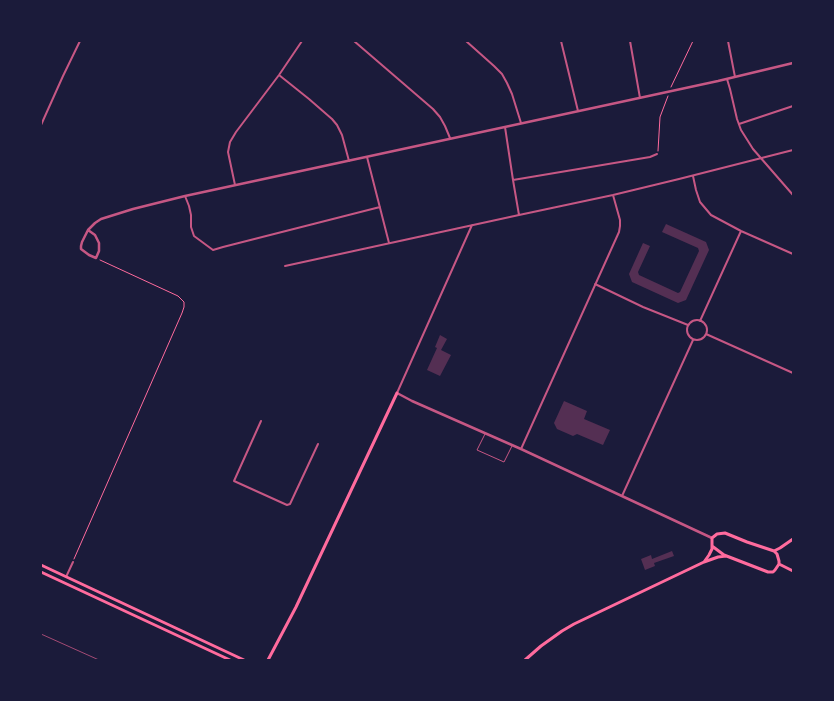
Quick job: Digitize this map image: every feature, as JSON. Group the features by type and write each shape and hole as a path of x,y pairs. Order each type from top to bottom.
{"main road":[{"path":"268,660 296,607 398,393"},
{"path":"704,562 712,549 712,546 712,538 717,534 725,533 774,551 777,554 779,564 773,572 768,572 726,556 712,546"},
{"path":"774,551 793,539"},
{"path":"525,660 546,642 574,624 704,562 726,556"},
{"path":"779,564 793,571"},
{"path":"41,565 244,660"},
{"path":"41,572 230,660"}],"street":[{"path":"41,125 80,41"},
{"path":"235,185 228,152 230,142 302,41"},
{"path":"354,41 433,109 442,121 450,139"},
{"path":"466,41 494,66 504,78 512,94 520,124"},
{"path":"561,41 578,111"},
{"path":"630,41 640,98"},
{"path":"728,41 735,77"},
{"path":"88,230 95,235 99,243 99,251 96,258 81,249 82,242 88,230 101,219 133,209 185,196 727,79 793,63"},
{"path":"279,75 332,118 342,135 349,161"},
{"path":"727,79 737,119 753,149 793,195"},
{"path":"739,124 793,106"},
{"path":"505,127 519,215"},
{"path":"285,266 613,195 793,150"},
{"path":"513,180 650,157 658,154"},
{"path":"367,157 389,243"},
{"path":"693,176 700,202 707,211 741,231 793,254"},
{"path":"520,449 620,228 620,220 613,195"},
{"path":"185,196 189,206 191,226 194,236 213,250 380,207"},
{"path":"472,225 398,393 439,414 520,449 712,538"},
{"path":"700,321 741,231"},
{"path":"595,284 643,307 688,325"},
{"path":"693,321 700,321 704,322 706,326 706,334 701,340 693,340 687,333 688,325 693,321"},
{"path":"706,334 793,373"},
{"path":"622,496 693,340"},
{"path":"261,421 234,481 286,505 290,504 318,444"},
{"path":"66,577 73,562"}],"lane":[{"path":"485,434 477,450 504,462 512,446"}],"path":[{"path":"658,154 660,117 669,91 693,41"},
{"path":"73,562 184,307 184,302 178,296 96,258"}],"building":[{"path":"666,224 706,242 709,250 686,300 678,303 632,282 629,274 643,243 650,246 638,272 639,275 678,293 680,292 699,251 698,248 662,232"},
{"path":"440,335 447,339 441,350 451,355 440,376 427,370 437,348 435,347"},
{"path":"564,401 587,411 584,419 610,430 603,445 577,434 573,436 557,429 554,423"},
{"path":"672,551 674,556 654,563 655,566 645,570 641,559 651,555 652,559"}],"railway":[{"path":"41,634 99,660"}]}
